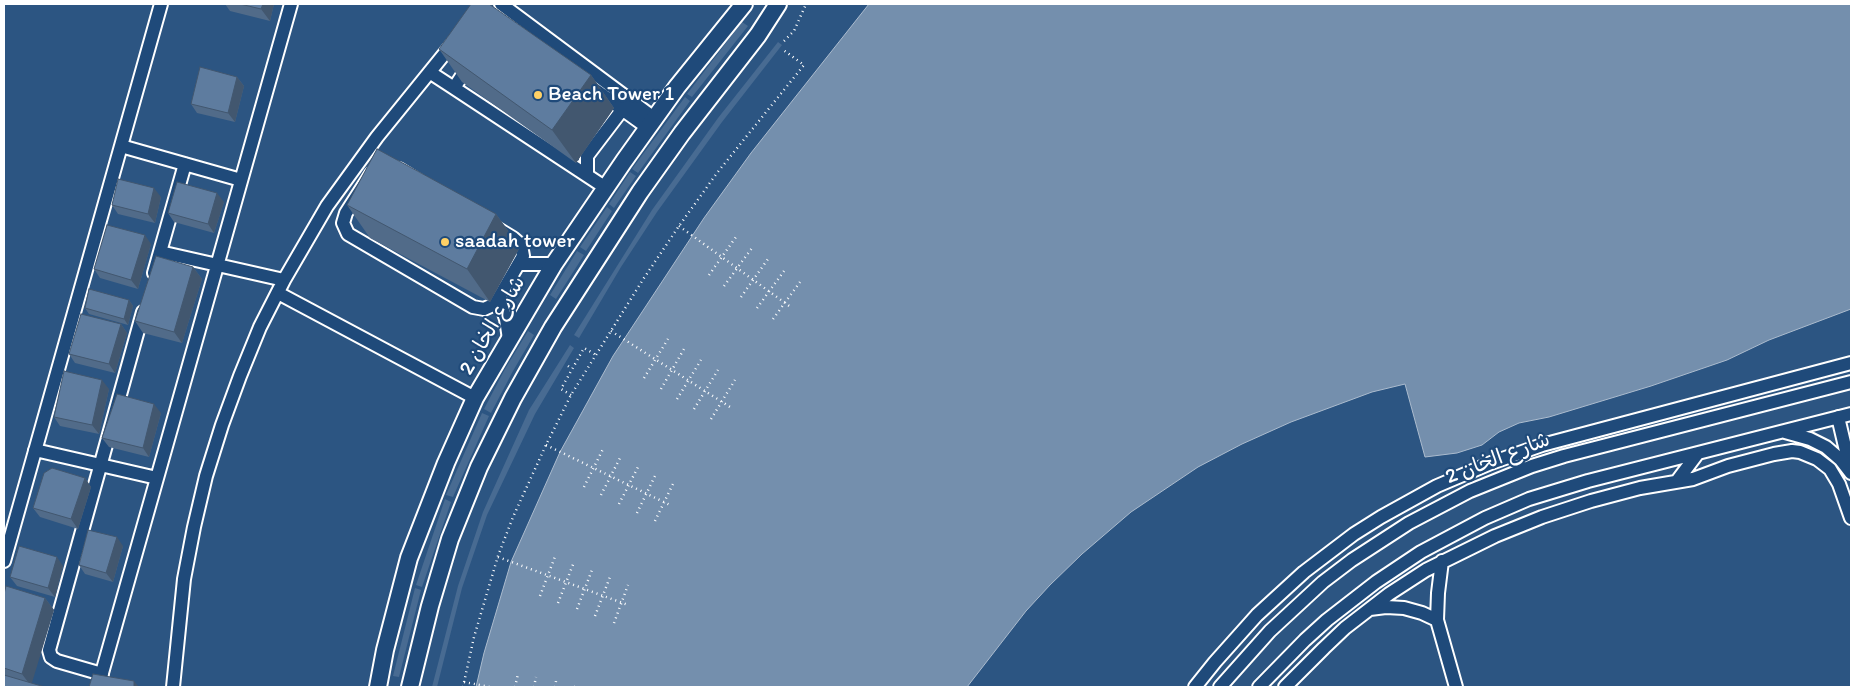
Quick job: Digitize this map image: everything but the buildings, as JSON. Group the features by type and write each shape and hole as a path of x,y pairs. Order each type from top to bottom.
{"main road":[{"name":"شارع الخان 2","path":"378,687 387,641 410,558 425,516 475,398 554,264 651,122 744,4"},
{"path":"410,687 427,616 450,538 479,467 513,398 552,327 640,192 758,35 778,4"}],"street":[{"path":"4,556 161,4"},
{"path":"98,687 291,4"},
{"path":"501,4 651,122"},
{"path":"454,88 461,32"},
{"path":"172,687 184,579 206,476 240,376 284,280 327,206 377,137 431,73 457,60 477,53"},
{"path":"431,73 606,188"},
{"path":"582,81 622,110 651,122"},
{"path":"587,175 587,156 622,110"},
{"path":"121,146 241,180"},
{"path":"102,674 57,661 51,657 49,650 184,164"},
{"path":"395,167 505,233 521,245 523,256 499,299 490,308 473,307 352,238 348,234 344,223 346,213 376,177 380,168 395,167"},
{"path":"346,213 360,222"},
{"path":"160,252 284,280"},
{"path":"519,264 554,264"},
{"path":"278,293 475,398"},
{"path":"499,299 506,319 509,339"},
{"path":"1195,687 1257,615 1304,572 1381,516 1409,501 1466,473 1516,453 1568,437 1851,362"},
{"name":"شارع الخان 2","path":"1220,687 1270,630 1296,606 1352,560 1439,506 1501,477 1564,456 1851,382"},
{"path":"1260,687 1310,635 1376,582 1435,544 1464,529 1508,509 1558,490 1851,414"},
{"path":"1838,417 1851,472"},
{"path":"1782,431 1810,439 1826,447 1851,472"},
{"path":"35,450 157,478"},
{"path":"1285,687 1324,648 1368,610 1411,580 1442,562 1495,536 1542,517 1591,501 1640,488 1700,477 1728,466 1774,454 1800,452 1817,459 1830,469 1839,484 1851,518"},
{"path":"1677,482 1698,453"},
{"path":"1466,473 1501,477"},
{"path":"1495,536 1508,509"},
{"path":"1442,562 1437,620 1456,687"},
{"path":"1368,610 1386,607 1404,608 1422,612 1437,620"},
{"path":"1204,687 1205,674"}],"path":[{"path":"784,41 794,31 806,4"},
{"path":"463,687 474,637 498,556 513,517 546,445 571,396 644,278 679,226 717,173 804,65 782,49"},
{"path":"679,226 792,308"},
{"path":"708,275 736,237"},
{"path":"724,286 752,248"},
{"path":"741,297 768,259"},
{"path":"757,308 784,271"},
{"path":"773,318 800,282"},
{"path":"611,331 730,406"},
{"path":"644,378 668,339"},
{"path":"571,396 561,389 584,348 596,355"},
{"path":"660,389 684,349"},
{"path":"678,398 701,360"},
{"path":"568,366 572,369"},
{"path":"694,409 718,370"},
{"path":"711,419 735,380"},
{"path":"546,445 670,505"},
{"path":"584,487 604,447"},
{"path":"601,495 621,456"},
{"path":"619,504 639,465"},
{"path":"637,513 656,474"},
{"path":"655,521 674,482"},
{"path":"540,596 556,554"},
{"path":"498,556 628,605"},
{"path":"558,603 574,562"},
{"path":"577,609 592,570"},
{"path":"595,616 610,577"},
{"path":"614,623 628,585"},
{"path":"515,687 518,674"},
{"path":"534,687 536,677"},
{"path":"554,687 556,681"},
{"path":"464,682 490,687"}],"shaded area":[{"path":"869,4 1851,4 1851,309 1769,340 1727,360 1651,386 1549,417 1519,423 1499,432 1482,445 1457,453 1425,457 1405,384 1372,392 1291,422 1242,444 1198,467 1131,512 1082,554 1050,585 1026,611 967,687 476,687 511,562 560,452 613,356 704,218 751,153"},
{"path":"742,22 748,26 692,97 687,94"},
{"path":"778,42 782,45 722,122 657,212 621,267 579,338 574,335 652,210 718,118"},
{"path":"685,97 690,101 638,173 632,169"},
{"path":"630,172 636,176 614,208 609,204"},
{"path":"607,207 612,211 586,251 580,247"},
{"path":"577,251 584,255 556,299 550,295"},
{"path":"528,331 534,335 491,413 484,409"},
{"path":"570,345 574,348 535,414 487,515 462,588 437,687 432,687 458,586 483,512 529,410"},
{"path":"482,413 489,416 453,497 446,495"},
{"path":"445,499 451,502 422,587 416,585"},
{"path":"415,588 421,590 399,677 393,676"}],"place":[{"name":"Beach Tower 1","path":"538,95"},
{"name":"saadah tower","path":"445,242"}]}
